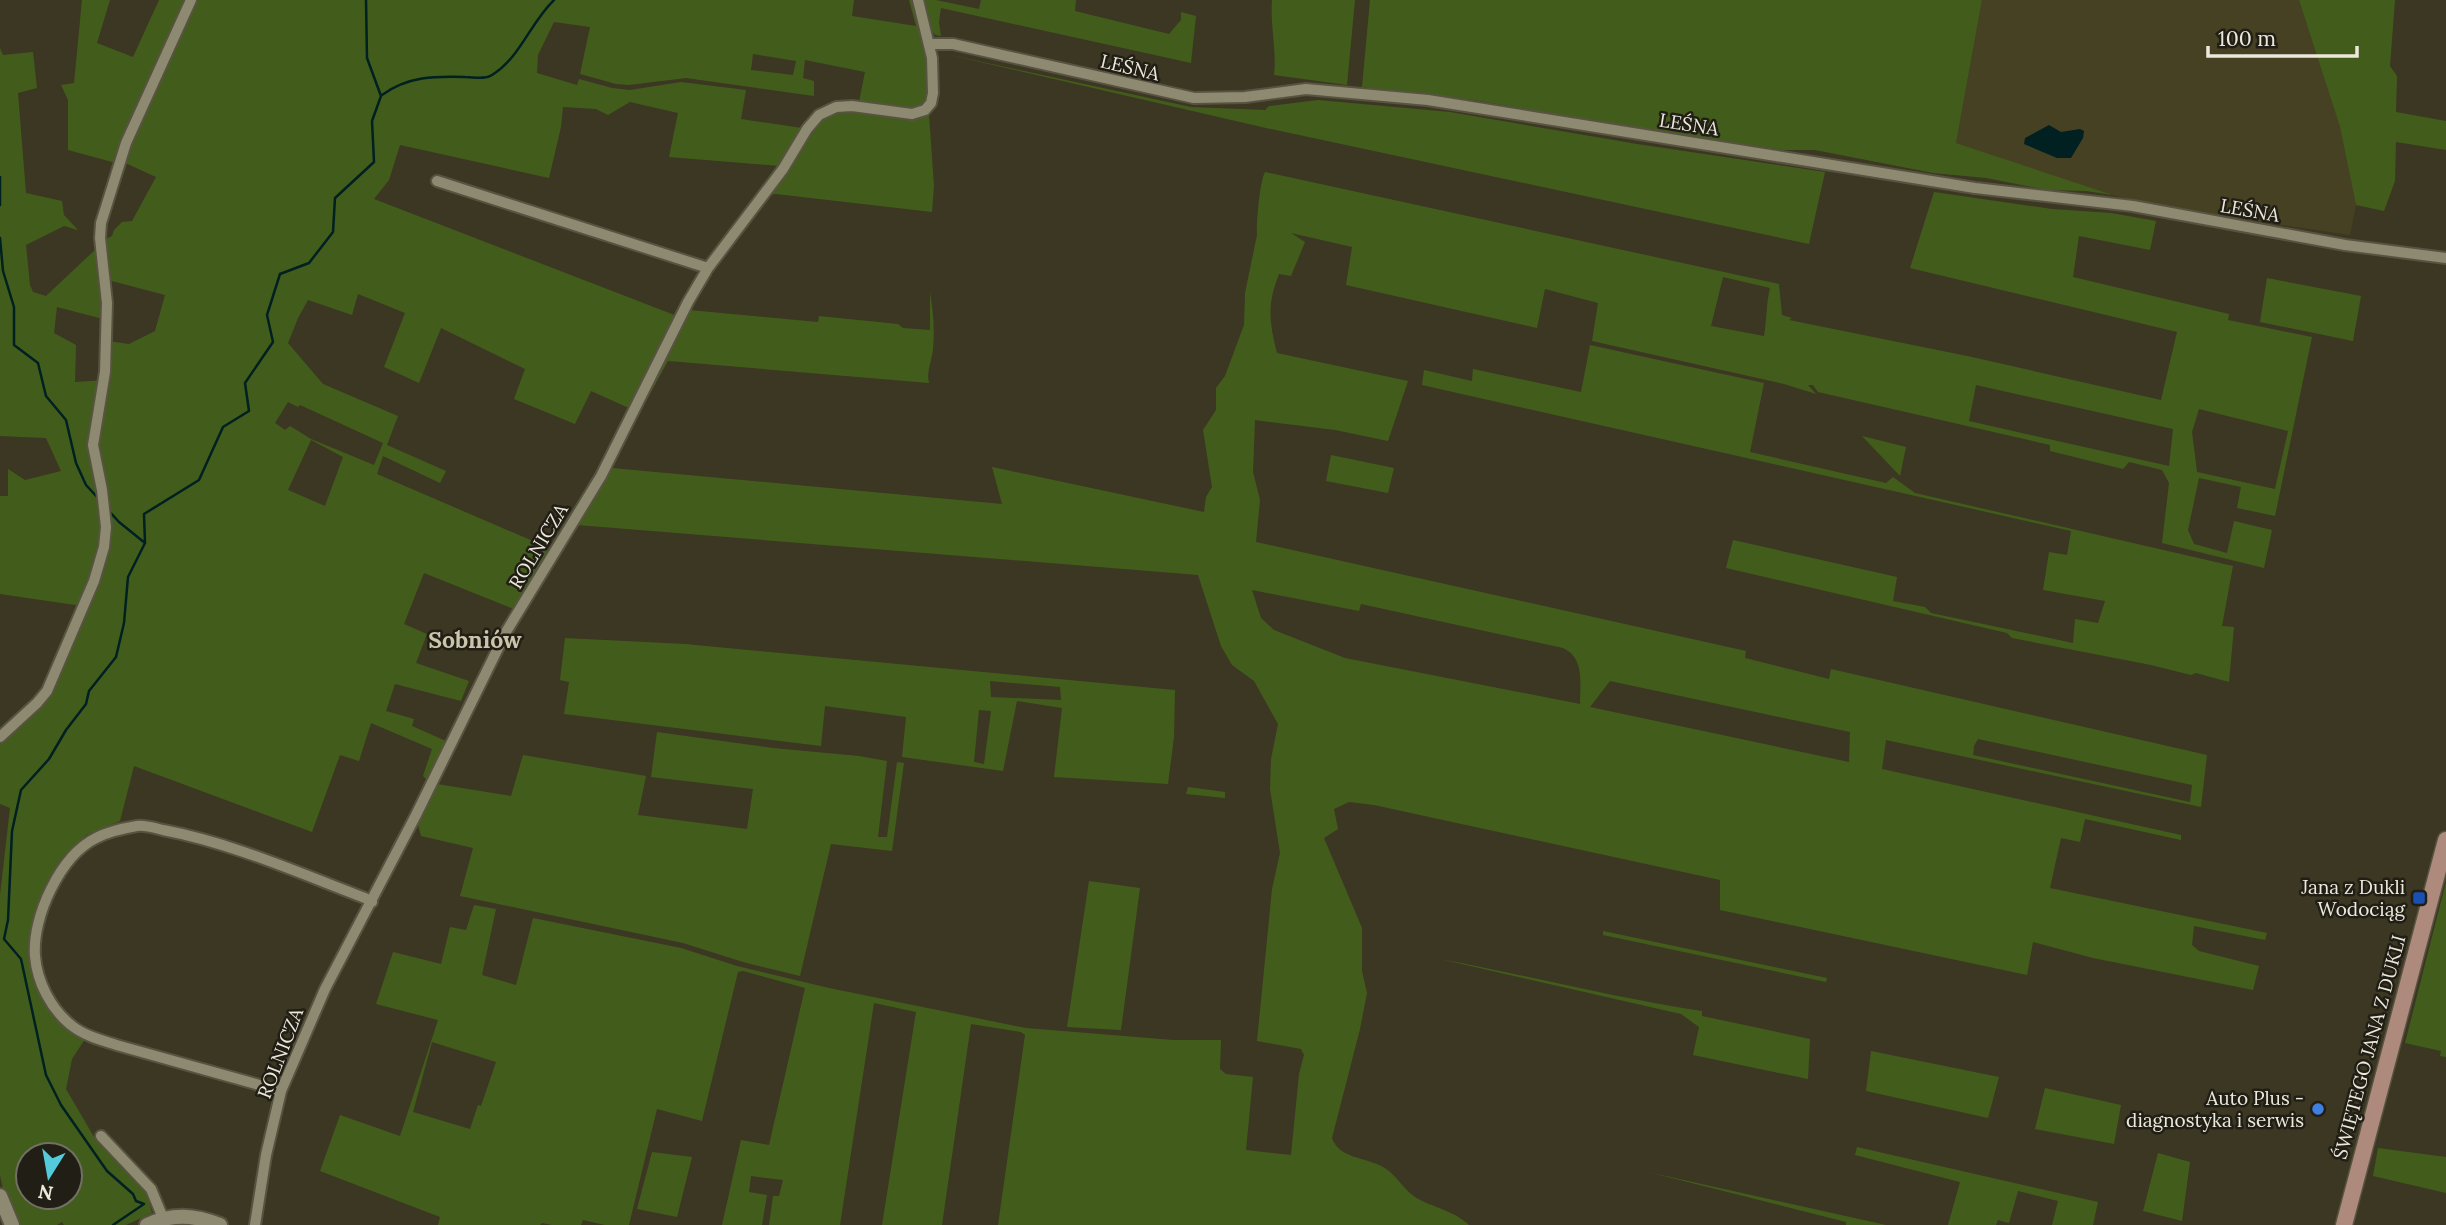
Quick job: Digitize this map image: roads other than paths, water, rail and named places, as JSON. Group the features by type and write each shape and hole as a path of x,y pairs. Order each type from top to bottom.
{"main road":[{"name":"ŚWIĘTEGO JANA Z DUKLI","path":"2344,1225 2443,865 2446,839"}],"street":[{"path":"0,737 47,691 94,581 104,547 102,495 93,445 105,372 107,303 100,238 101,223 126,143 191,0"},
{"name":"ROLNICZA","path":"255,1225 266,1155 281,1091 325,989 372,902 501,641 601,476 688,302 708,268 783,169 807,129 819,115 843,106 912,114 928,107 933,93 934,75 918,0"},
{"name":"LEŚNA","path":"929,44 953,44 1194,98 1253,96 1306,89 1428,100 1975,188 2133,206 2345,245 2446,258"},
{"path":"437,181 708,268"},
{"path":"281,1091 120,1046 72,1026 55,1008 43,988 35,956 37,931 51,886 73,857 96,838 140,825 190,835 372,902"},
{"path":"101,1136 151,1189 163,1218"},
{"path":"0,1196 12,1225"},
{"path":"147,1225 163,1218 188,1216 220,1225"}],"water":[{"path":"2049,125 2061,132 2080,129 2084,131 2083,138 2071,158 2057,158 2024,144 2025,138"}],"waterway":[{"path":"113,1225 144,1204 136,1201 133,1194 107,1171 61,1105 46,1075 21,959 4,939 8,920 12,831 21,790 49,759 86,704 89,691 116,657 124,623 128,577 145,543 144,514 199,480 223,427 249,411 245,383 273,342 267,315 280,274 309,263 333,232 335,198 374,162 372,121 381,96 367,58 366,0"},
{"path":"382,95 402,84 422,78 489,77 502,68 518,50 554,0"},
{"path":"0,177 0,205"},
{"path":"0,238 3,271 14,307 14,345 38,363 46,396 66,420 76,463 86,485 98,498"},
{"path":"109,511 145,543"}],"place":[{"name":"Jana z Dukli Wodociąg","path":"2419,898"},
{"name":"Auto Plus - diagnostyka i serwis","path":"2318,1109"}],"district":[{"name":"Sobniów","path":"475,640"}]}
